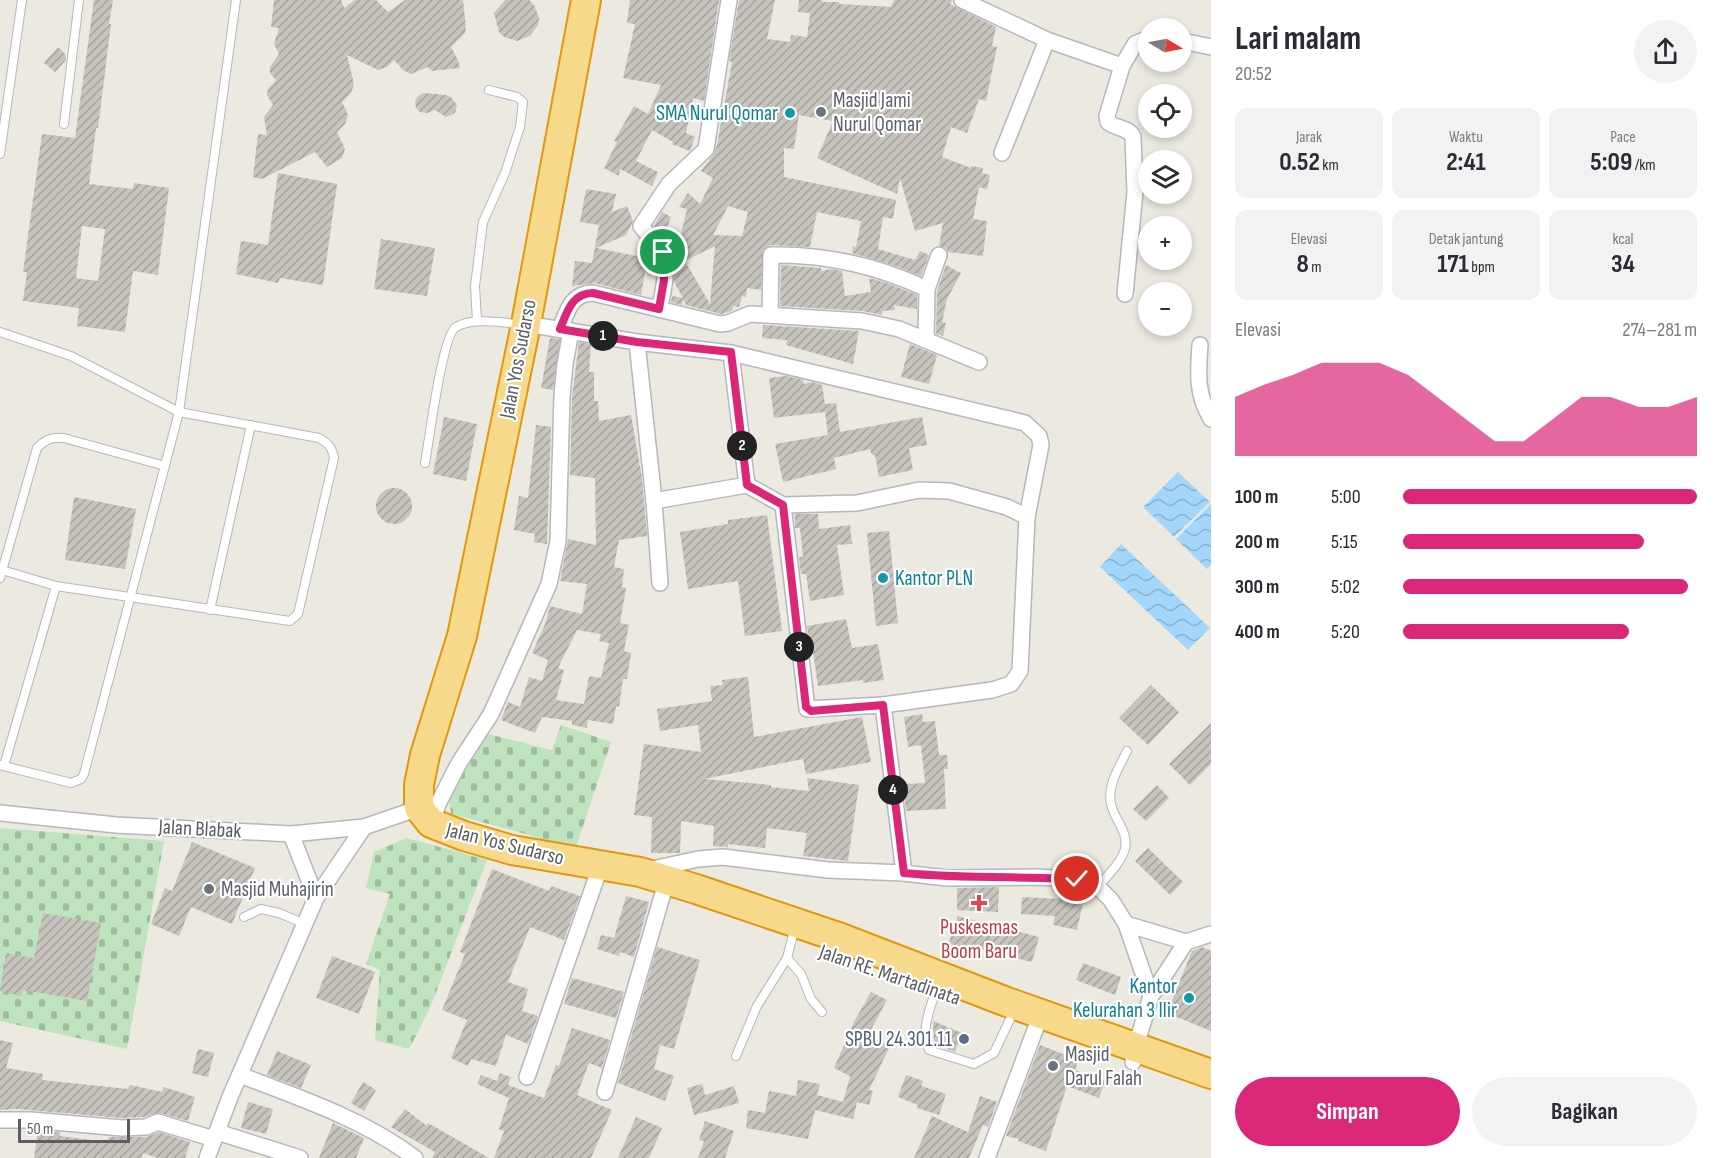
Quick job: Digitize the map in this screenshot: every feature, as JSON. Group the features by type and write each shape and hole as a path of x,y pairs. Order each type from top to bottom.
{"highway":[{"name":"Jalan Yos Sudarso","path":"586,0 526,324 462,636 425,755 416,816 464,836 512,850 640,872 696,889 791,940 1029,1019"},
{"name":"Jalan RE. Martadinata","path":"570,860 597,876 663,893 936,990 1134,1054 1211,1092"},
{"path":"1134,1054 1211,1074"}],"street":[{"path":"659,309 663,294 664,257 659,245 641,226 669,184 706,149 729,0"},
{"path":"962,0 1047,40 1122,66"},
{"path":"1002,153 1047,40"},
{"path":"1125,294 1135,192 1133,137 1126,130 1107,122 1107,116 1122,66 1138,42"},
{"path":"1192,43 1211,47"},
{"path":"770,315 771,255 824,257 884,272 927,289"},
{"path":"926,340 927,289 939,255"},
{"path":"416,816 439,802 459,764 491,714 549,584 558,541 565,330 572,301 587,293 593,293 720,324 728,323 744,315 862,321 899,329 980,362"},
{"path":"526,324 637,342 731,352 1025,423 1039,436 1041,446 1027,517 1020,671 1017,677 1011,684 992,690 883,705 807,710 783,505"},
{"path":"637,342 654,501 660,583"},
{"path":"1200,345 1198,387 1209,412"},
{"path":"731,352 747,485"},
{"path":"654,501 747,485 783,505 857,503 919,490 949,491 1007,507 1027,517"},
{"path":"883,705 904,873"},
{"name":"Jalan Blabak","path":"0,813 116,825 291,834 364,827 416,816"},
{"path":"207,1158 316,898 364,827"},
{"path":"291,834 316,898"},
{"path":"640,872 698,859 723,857 828,870 904,873 947,878 1077,879 1098,888 1111,900 1126,924 1151,996"},
{"path":"527,1077 597,876"},
{"path":"605,1092 663,893"},
{"path":"1126,924 1186,942 1211,933"},
{"path":"1134,1054 1151,996 1186,942"},
{"path":"987,1158 1029,1019"},
{"path":"240,1075 313,1103 360,1125 394,1142 415,1158"},
{"path":"0,1120 31,1120 122,1128 146,1127 158,1122 300,1158"}],"lane":[{"path":"0,154 3,111 22,0"},
{"path":"64,124 79,0"},
{"path":"56,586 2,765 70,783 81,779 84,774 179,412 236,0"},
{"path":"477,321 475,286 483,222 505,173 520,127 523,102 517,97 489,90"},
{"path":"425,462 442,361 451,334 457,327 477,321 526,324"},
{"path":"0,332 71,356 179,412 319,438 328,443 334,458 298,614 294,619 285,621 210,610 56,586 1,574 37,448 44,442 52,437 64,438 165,466"},
{"path":"210,610 250,425"},
{"path":"1098,888 1123,855 1125,846 1122,827 1111,805 1110,795 1111,785 1127,751"},
{"path":"244,917 261,909 279,913 305,924"},
{"path":"791,940 811,999 822,1012"},
{"path":"736,1056 757,1006 791,940"},
{"path":"936,990 924,1037 929,1050 974,1064 994,1053 1029,1019"}],"green space":[{"path":"561,725 611,742 575,850 451,814 449,795 468,755 488,734 552,750"},
{"path":"0,828 164,841 127,1049 0,1021"},
{"path":"407,838 487,860 430,1008 409,1049 375,1040 380,970 366,964 390,894 366,888 374,852"}],"water":[{"path":"1178,472 1210,502 1174,537 1143,507"},
{"path":"1211,504 1211,565 1207,569 1176,539"},
{"path":"1121,544 1210,628 1188,650 1100,567"}],"building":[{"path":"94,0 113,0 89,184 133,189 134,183 169,188 158,275 133,271 125,332 77,326 79,308 23,301 27,272 23,272 42,134 75,138","holes":["82,226 105,229 98,281 76,278"]},
{"path":"274,0 341,0 344,8 355,0 376,0 388,12 405,0 463,0 465,33 451,47 460,68 432,71 428,67 411,74 403,70 394,60 387,67 378,70 347,55 354,84 351,93 342,102 348,115 345,124 337,132 345,149 342,158 327,167 315,152 262,179 253,177 258,134 267,135 264,117 273,105 267,95 268,89 276,80 270,73 270,67 279,54 274,44 279,28 271,27"},
{"path":"505,0 529,0 534,5 539,18 538,25 530,36 517,41 504,37 499,32 494,13"},
{"path":"630,0 719,0 704,101 693,98 686,133 695,137 690,151 672,144 673,142 652,130 636,161 658,172 652,186 620,169 619,176 604,168 617,142 614,141 634,106 648,114 661,85 623,78 635,24 627,23"},
{"path":"739,0 775,0 767,39 790,42 791,35 807,37 810,13 798,12 799,0 891,7 894,0 952,0 950,4 996,27 992,46 997,47 986,101 979,99 967,133 951,127 942,157 971,168 971,166 983,168 982,173 990,175 987,189 979,187 973,219 987,221 983,256 948,252 946,248 939,246 943,223 915,231 900,178 897,194 817,158 833,121 799,115 794,149 784,148 784,177 896,200 893,219 883,217 878,249 915,260 920,251 929,255 921,276 852,253 853,246 856,247 861,221 817,212 810,247 771,245 763,250 761,290 747,288 746,297 742,296 739,307 733,306 732,311 721,314 686,305 683,299 682,305 671,302 672,296 683,298 674,282 675,259 687,209 679,207 688,193 700,204 713,178 701,171 713,155 717,145 732,62 729,61","holes":["728,206 748,212 742,236 713,235","715,246 710,304 685,261"]},
{"path":"58,47 66,55 66,60 55,72 44,63"},
{"path":"424,93 446,95 452,98 457,106 455,113 446,117 435,110 427,113 420,112 416,108 415,101"},
{"path":"278,173 337,184 323,285 280,278 278,283 236,274 241,241 268,245"},
{"path":"586,189 616,194 612,212 627,206 633,221 626,235 596,248 642,257 646,246 654,255 651,268 646,266 641,295 595,283 572,286 575,261 592,263 599,225 580,222"},
{"path":"662,212 671,217 664,236 654,226"},
{"path":"381,239 435,248 427,296 374,289"},
{"path":"781,265 821,268 821,271 832,269 842,271 845,296 871,292 869,278 887,283 917,295 917,309 894,305 895,310 882,311 882,315 863,311 780,306"},
{"path":"946,265 961,273 947,299 942,322 946,323 943,336 936,334 937,291"},
{"path":"763,325 859,331 853,364 786,345 787,340 762,338"},
{"path":"550,338 560,339 553,390 541,388"},
{"path":"579,342 591,344 589,372 594,372 594,401 598,401 599,421 631,415 642,478 647,536 619,540 614,567 624,569 622,587 626,588 620,623 629,625 624,651 631,653 627,679 623,679 619,707 616,706 613,724 588,720 587,728 572,725 572,721 542,717 535,733 501,720 508,702 520,707 529,677 542,681 548,660 532,653 546,622 550,606 582,614 587,584 560,581 568,539 596,545 595,478 570,475 572,397","holes":["577,630 601,634 599,641 609,643 601,678 589,676 584,704 556,700 564,670 558,668"]},
{"path":"910,344 937,355 929,384 901,377"},
{"path":"786,376 803,380 804,384 812,382 822,385 825,404 836,403 840,432 922,417 927,445 909,448 913,470 879,477 875,455 872,455 870,449 834,458 836,469 783,482 775,444 828,435 825,412 774,418 769,378"},
{"path":"444,417 477,424 466,481 433,474"},
{"path":"536,425 551,427 547,544 534,542 535,534 514,530 519,496 528,498"},
{"path":"394,488 407,493 412,506 407,519 394,524 381,519 376,506 381,493"},
{"path":"74,497 136,509 125,569 65,560"},
{"path":"795,514 818,514 819,529 850,525 852,544 837,545 844,595 810,601 806,574 801,574 799,557 803,557 800,528 795,528"},
{"path":"767,515 782,631 745,636 738,581 688,589 680,532 728,524 728,520"},
{"name":"Kantor PLN","path":"889,531 898,623 876,626 867,533"},
{"path":"846,619 852,648 878,644 884,680 863,683 863,680 818,686 807,626"},
{"path":"748,677 754,737 862,717 871,762 806,774 803,759 704,779 809,791 807,778 859,785 848,861 803,856 807,833 767,828 765,848 728,844 728,847 713,846 714,826 681,821 680,853 651,853 652,817 634,815 644,744 701,752 698,725 660,731 657,709 712,701 710,686 723,685 722,680"},
{"path":"1151,685 1179,712 1148,745 1119,718"},
{"path":"922,714 923,722 935,721 939,755 947,755 948,769 944,769 946,809 906,811 903,784 925,783 921,745 908,747 904,717"},
{"path":"1211,723 1211,764 1190,785 1169,764"},
{"path":"1157,785 1169,798 1146,821 1133,809"},
{"name":"Masjid Muhajirin","path":"192,842 255,868 232,924 191,907 179,936 151,924 165,888 172,891"},
{"path":"1148,848 1183,882 1170,895 1135,861"},
{"path":"492,869 549,891 551,886 580,896 564,940 530,927 508,982 528,989 522,1011 538,1016 528,1044 506,1035 496,1066 471,1059 468,1066 451,1058 467,1020 442,1010 465,954 460,952"},
{"path":"999,887 998,912 957,910 957,888"},
{"path":"1061,889 1085,894 1077,930 1053,925 1055,916 1021,914 1022,897 1059,899"},
{"path":"626,896 649,902 634,957 620,952 619,956 597,949 601,935 614,938"},
{"path":"43,913 101,923 87,1001 23,990 21,996 0,991 6,953 34,958"},
{"path":"957,916 1039,937 1032,962 981,949 980,951 949,944 952,930 957,931"},
{"path":"657,947 700,960 674,1049 660,1045 654,1069 674,1076 665,1101 618,1083"},
{"name":"Kantor Kelurahan 3 Ilir","path":"1202,947 1211,951 1211,1031 1167,1013 1192,951"},
{"path":"332,956 375,972 359,1014 316,998"},
{"path":"1083,963 1121,977 1115,995 1076,980"},
{"path":"572,978 624,992 616,1018 564,1004"},
{"path":"871,992 887,1000 868,1035 890,1046 869,1090 873,1091 869,1105 857,1102 853,1119 815,1110 808,1139 746,1128 748,1110 765,1113 769,1091 796,1096 798,1080 820,1084 817,1095 843,1102 850,1076 834,1068 855,1020"},
{"path":"933,1021 962,1033 955,1052 934,1044"},
{"path":"572,1028 610,1040 602,1068 589,1063 577,1095 612,1110 591,1158 494,1158 504,1131 499,1129 509,1098 477,1084 481,1075 497,1081 500,1073 511,1077 508,1085 544,1098 556,1065 559,1066"},
{"path":"0,1040 13,1043 6,1068 43,1074 42,1080 128,1089 130,1085 162,1092 164,1087 195,1097 188,1121 160,1113 144,1117 122,1118 17,1109 0,1110"},
{"path":"1040,1045 1078,1060 1075,1070 1105,1081 1099,1098 1067,1086 1046,1151 1006,1136"},
{"path":"198,1049 214,1053 208,1077 192,1073"},
{"path":"277,1051 311,1065 301,1088 267,1075"},
{"path":"906,1075 923,1081 921,1086 946,1094 939,1115 917,1108 918,1105 898,1097"},
{"path":"363,1082 376,1090 364,1111 351,1103"},
{"path":"702,1084 705,1095 734,1086 739,1103 694,1115 687,1088"},
{"path":"980,1096 997,1102 988,1127 983,1125 969,1158 914,1158 932,1116 968,1132"},
{"path":"248,1102 273,1109 266,1134 241,1128"},
{"path":"405,1109 427,1126 428,1123 489,1158 432,1158 435,1152 391,1127"},
{"path":"636,1117 662,1128 649,1158 618,1158"},
{"path":"705,1121 734,1131 725,1158 698,1158 704,1141 699,1140"},
{"path":"333,1123 364,1138 356,1158 319,1158"},
{"path":"38,1130 60,1132 60,1136 108,1142 109,1137 146,1137 159,1132 190,1142 185,1158 158,1158 143,1153 142,1158 34,1158"}],"place":[{"name":"Masjid Jami Nurul Qomar","path":"821,112"},
{"name":"SMA Nurul Qomar","path":"790,113"},
{"name":"Kantor PLN","path":"883,578"},
{"name":"Masjid Muhajirin","path":"209,889"},
{"name":"Puskesmas Boom Baru","path":"979,903"},
{"name":"Kantor Kelurahan 3 Ilir","path":"1189,998"},
{"name":"SPBU 24.301.11","path":"964,1039"},
{"name":"Masjid Darul Falah","path":"1053,1066"}],"route":[{"path":"663,252 664,280 659,309 587,293 572,301 560,329 637,342 731,352 747,485 783,505 806,707 811,711 883,705 904,873 947,878 1077,879"}]}
